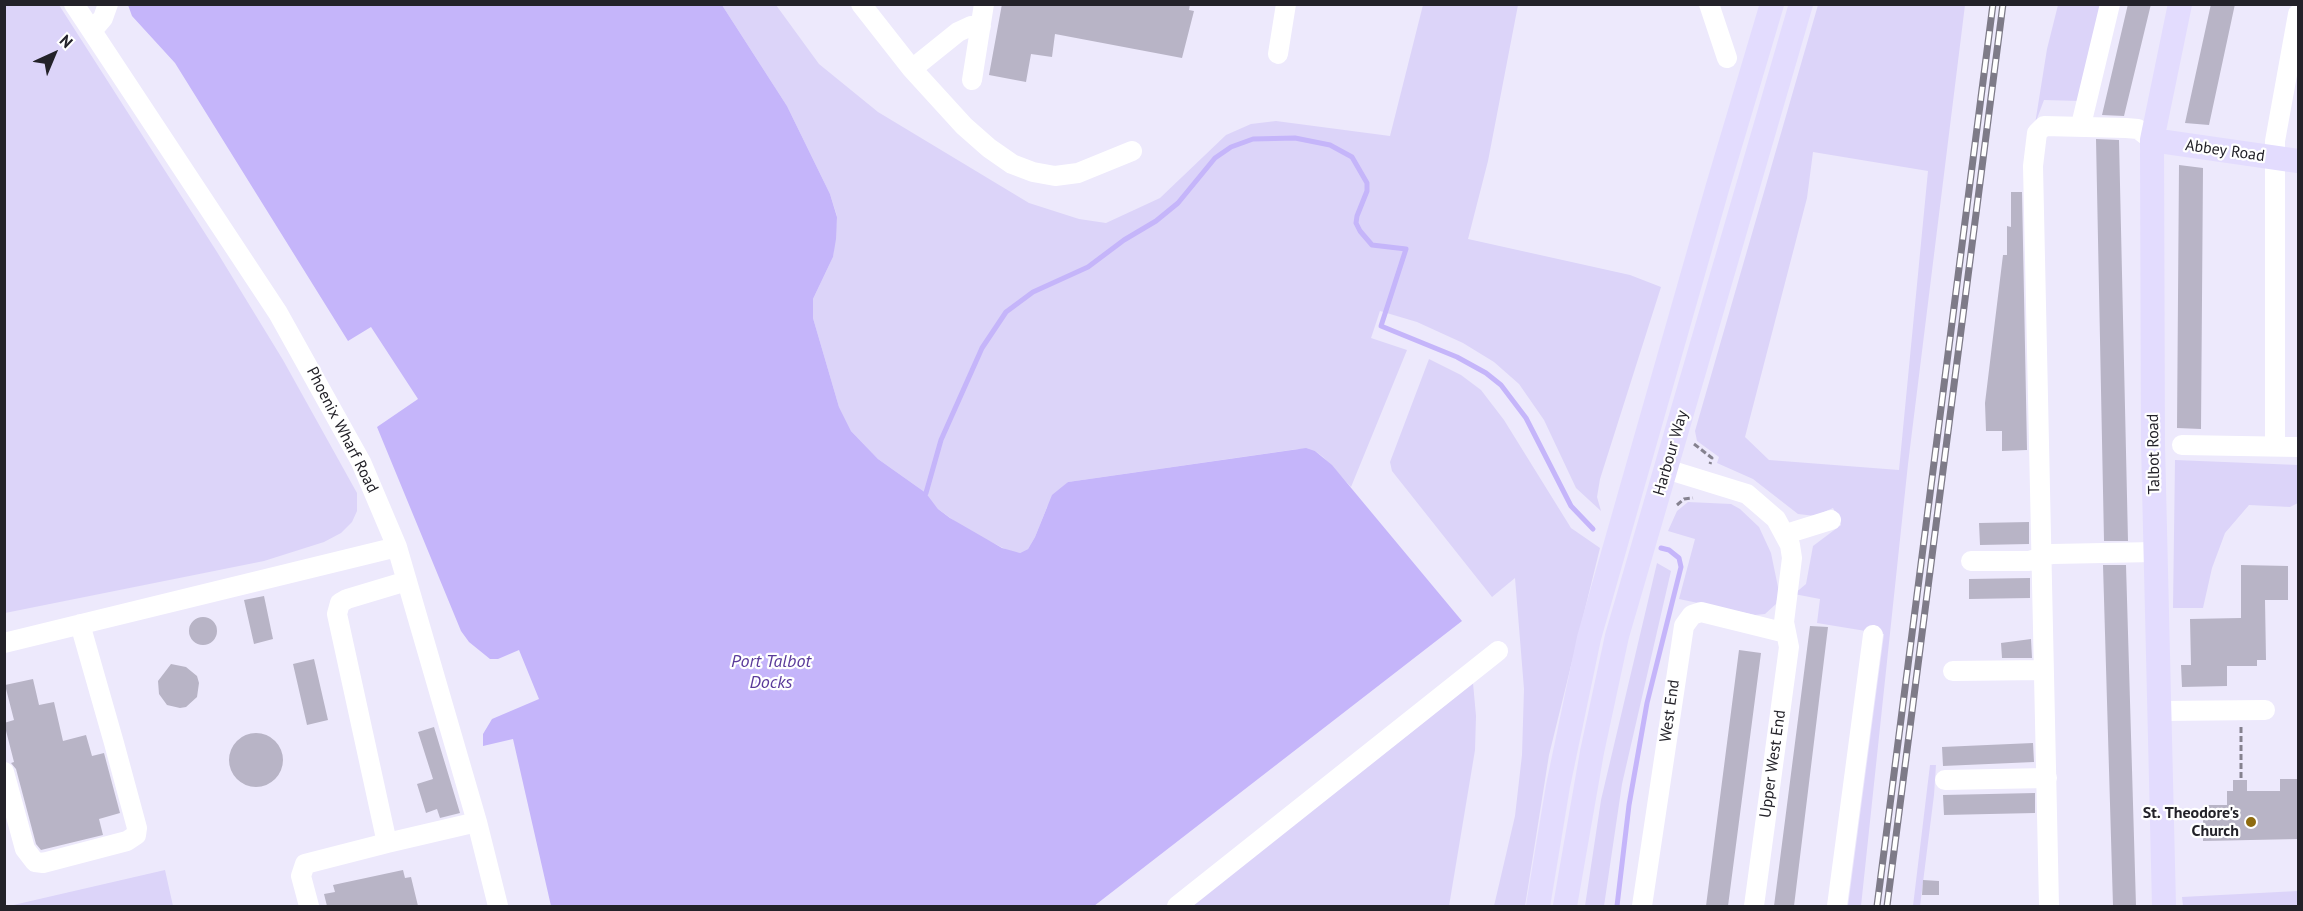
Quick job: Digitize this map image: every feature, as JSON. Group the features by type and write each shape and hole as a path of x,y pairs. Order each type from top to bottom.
{"main road":[{"name":"Harbour Way","path":"1538,906 1558,786 1589,638 1772,4"},
{"name":"Harbour Way","path":"1565,906 1592,752 1617,636 1801,4"},
{"name":"Talbot Road","path":"2164,906 2156,552 2152,140 2180,4"},
{"name":"Abbey Road","path":"2152,140 2298,161"}],"street":[{"name":"Phoenix Wharf Road","path":"74,4 304,356 361,462 397,547 477,822 498,906"},
{"path":"92,31 103,18 108,4"},
{"path":"861,4 912,69 964,126 1012,164 1033,172 1055,176 1078,173 1132,151"},
{"path":"1278,54 1286,4"},
{"path":"1709,4 1727,58"},
{"path":"2081,125 2110,4"},
{"path":"912,69 958,32 971,26 983,12"},
{"path":"972,80 983,12"},
{"path":"2275,446 2274,158 2298,14"},
{"path":"2049,906 2033,166 2040,128 2044,126 2081,125 2138,129 2152,140"},
{"path":"2182,445 2298,447"},
{"path":"1666,469 1747,494 1770,513 1786,534 1831,520"},
{"name":"Upper West End","path":"1754,906 1789,647 1785,628 1792,558 1786,534"},
{"path":"4,643 397,547"},
{"path":"1971,561 2029,561 2052,554 2156,552"},
{"path":"387,843 375,778 337,614 340,603 347,599 406,581"},
{"name":"West End","path":"1642,906 1684,626 1692,615 1701,612 1785,628"},
{"path":"4,772 25,849 29,858 35,862 43,863 127,841 136,835 114,743 80,624"},
{"path":"1837,906 1873,635"},
{"path":"1177,906 1498,651"},
{"path":"1953,671 2043,670"},
{"path":"2159,711 2265,710"},
{"path":"1945,780 2047,778"},
{"path":"309,906 301,876 304,864 477,822"}],"path":[{"path":"2240,711 2241,780"}],"shaded area":[{"path":"4,5 59,5 217,252 283,360 357,493 357,511 352,522 341,533 324,542 264,561 5,613"},
{"path":"722,5 776,5 819,64 878,112 1029,203 1079,219 1106,223 1160,198 1226,135 1251,124 1276,121 1390,136 1423,5 1518,5 1488,161 1468,239 1630,275 1661,287 1600,479 1597,497 1601,511 1576,488 1544,420 1519,384 1494,362 1463,343 1417,322 1380,311 1371,338 1407,350 1351,487 1315,451 1298,449 1068,482 1047,507 1028,549 1020,553 1011,552 967,530 938,509 926,493 878,459 851,431 839,407 813,318 813,299 833,257 837,216 830,194 787,106"},
{"path":"1818,5 1965,5 1908,464 1861,906 1848,906 1884,634 1817,623 1820,599 1794,594 1806,584 1813,546 1841,525 1833,508 1815,516 1798,514 1753,479 1717,463 1719,457 1697,441 1695,431","holes":["1813,152 1928,171 1899,470 1769,460 1745,437 1807,198"]},
{"path":"2058,5 2101,5 2080,101 2044,100 2035,124 2047,49"},
{"path":"1429,359 1461,375 1481,390 1504,420 1571,528 1600,548 1549,755 1525,906 1494,906 1515,816 1522,755 1524,689 1515,578 1492,597 1392,471 1390,462"},
{"path":"2175,460 2298,465 2298,503 2290,507 2249,505 2225,533 2212,568 2203,608 2173,608"},
{"path":"1688,502 1731,504 1740,509 1759,527 1771,553 1779,592 1776,604 1765,614 1755,615 1679,599 1695,539 1668,531 1677,511"},
{"path":"1657,563 1671,571 1622,784 1604,906 1585,906 1601,800"},
{"path":"1473,683 1476,716 1475,750 1449,906 1192,906"},
{"path":"1930,765 1936,765 1934,795 1920,906 1913,906"},
{"path":"165,870 173,906 9,906"},
{"path":"2298,891 2298,906 2183,906 2182,897"}],"water":[{"name":"Port Talbot Docks","path":"128,5 722,5 787,106 830,194 837,217 833,257 813,299 813,318 839,407 851,431 878,459 926,493 938,509 1002,548 1020,553 1028,549 1035,537 1052,495 1068,482 1306,448 1315,451 1332,465 1462,621 1094,906 551,906 513,739 483,746 483,734 492,719 539,699 519,650 498,659 490,659 469,642 461,631 377,427 418,399 371,327 348,341 175,63 132,16"}],"building":[{"path":"1002,4 1190,4 1189,10 1194,11 1182,58 1055,34 1052,57 1031,54 1026,82 989,75"},
{"path":"2128,4 2151,4 2124,116 2102,115"},
{"path":"2211,4 2235,4 2209,125 2185,123"},
{"path":"2096,139 2119,140 2128,541 2104,541"},
{"path":"2179,165 2203,168 2201,429 2177,428"},
{"path":"2011,192 2022,192 2027,450 2002,451 2002,431 1986,431 1985,403 2003,255 2007,255 2007,226 2011,227"},
{"path":"2029,522 2029,544 1980,545 1979,523"},
{"path":"2103,565 2126,565 2136,906 2113,906"},
{"path":"2241,565 2288,566 2288,600 2265,600 2266,660 2257,660 2257,666 2227,666 2227,686 2182,687 2181,665 2191,665 2190,619 2241,618"},
{"path":"2030,578 2030,598 1969,599 1969,579"},
{"path":"264,596 273,639 254,644 244,600"},
{"path":"203,617 213,621 217,631 213,641 203,645 193,641 189,631 193,621"},
{"path":"1810,626 1828,627 1794,906 1774,906"},
{"path":"2031,639 2032,658 2002,658 2001,643"},
{"path":"1739,650 1761,653 1728,906 1706,906"},
{"path":"314,659 328,720 307,725 293,664"},
{"path":"171,664 186,667 197,676 199,683 197,697 186,707 167,705 159,694 158,681"},
{"path":"33,679 39,705 54,702 63,741 86,735 92,756 104,753 120,813 99,819 103,835 41,850 36,844 16,769 11,763 14,762 4,723 14,720 5,685"},
{"path":"434,727 460,813 440,818 437,809 426,813 417,784 433,779 418,732"},
{"path":"256,733 266,735 275,741 281,750 283,760 281,770 275,779 266,785 256,787 246,785 237,779 231,770 229,760 231,750 237,741 246,735"},
{"path":"2033,743 2034,762 1943,766 1942,747"},
{"name":"St. Theodore's Church","path":"2280,779 2298,779 2298,839 2203,841 2203,805 2227,805 2227,791 2233,791 2233,780 2247,780 2247,791 2280,791"},
{"path":"2035,793 2035,813 1944,815 1943,795"},
{"path":"403,870 405,878 411,877 418,906 327,906 324,894 335,892 333,885"},
{"path":"1923,880 1939,881 1939,895 1922,895"}],"waterway":[{"path":"926,493 941,440 982,348 1006,312 1033,292 1088,267 1124,240 1156,221 1178,203 1215,158 1231,147 1253,139 1295,138 1330,145 1352,157 1367,183 1367,191 1357,216 1356,223 1360,231 1372,245 1406,249 1381,326 1457,357 1486,373 1501,385 1526,418 1571,506 1593,529"},
{"path":"1617,906 1629,805 1647,703 1681,567 1679,558 1669,550 1661,548"}],"railway":[{"path":"1877,906 1993,4"},
{"path":"1887,906 2003,4"}],"place":[{"name":"St. Theodore's Church","path":"2251,822"}]}
